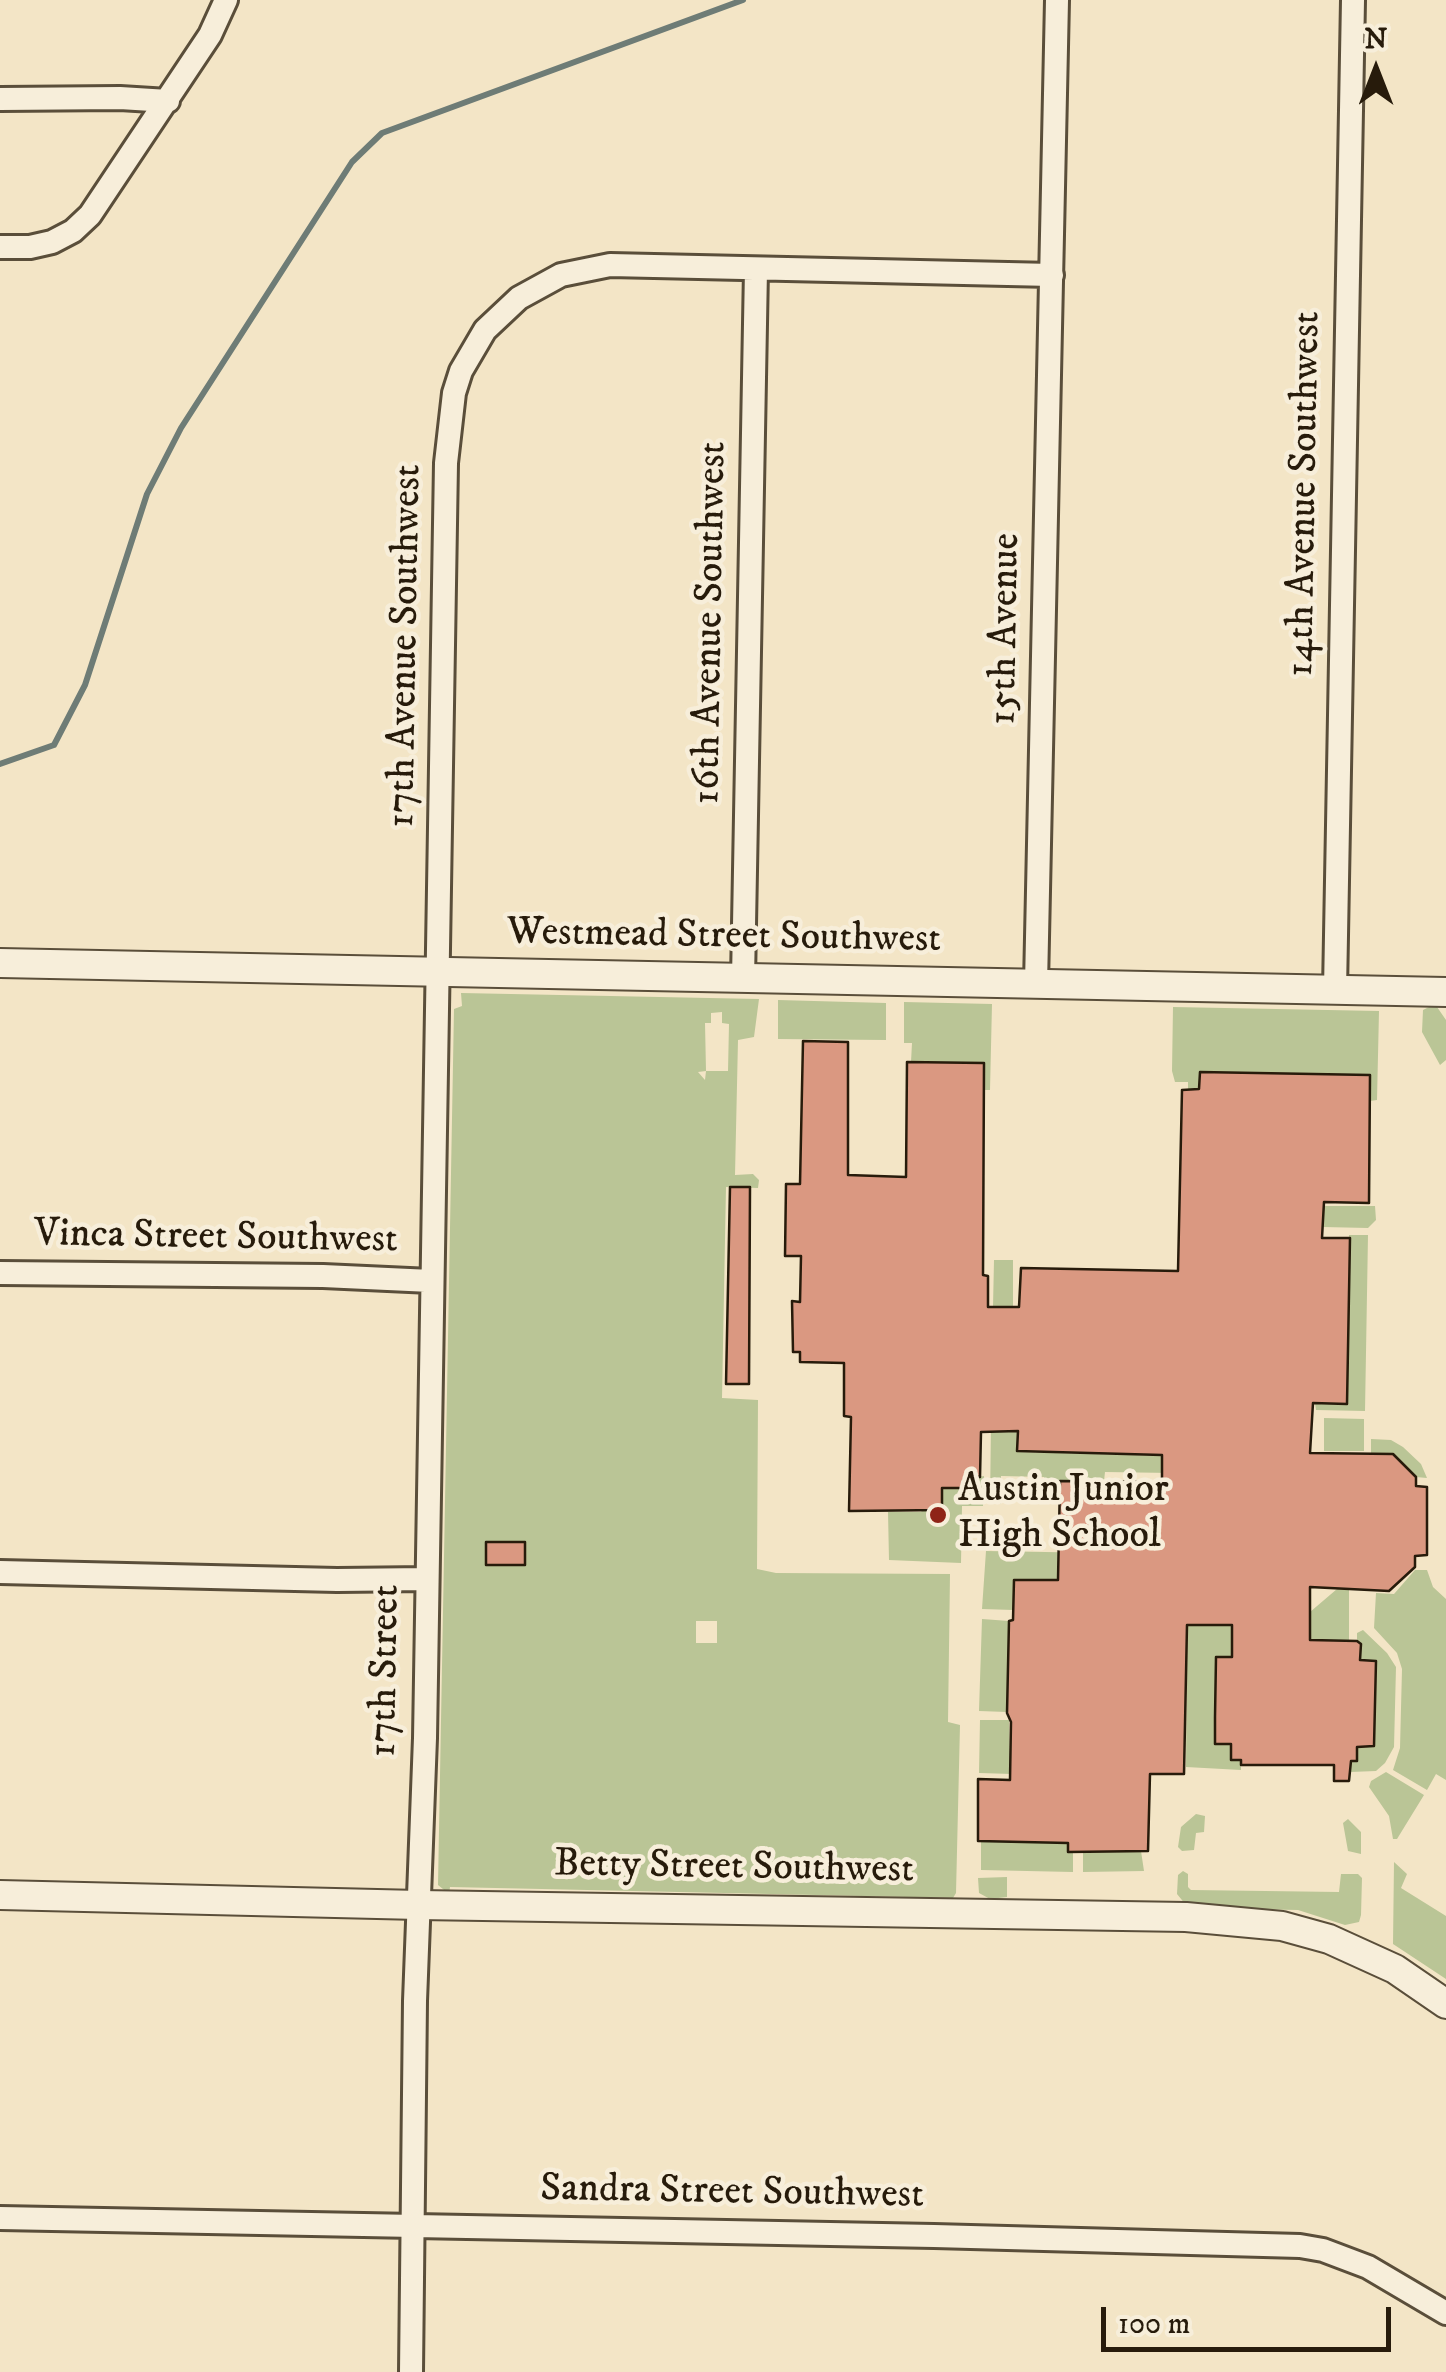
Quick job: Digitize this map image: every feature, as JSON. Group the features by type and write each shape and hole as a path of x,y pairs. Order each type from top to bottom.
{"street":[{"path":"0,247 52,242 90,215 210,35 226,0"},
{"name":"15th Avenue","path":"1036,984 1057,0"},
{"name":"14th Avenue Southwest","path":"1335,990 1353,0"},
{"path":"0,99 168,101"},
{"name":"17th Avenue Southwest","path":"439,972 448,432 461,370 486,330 519,298 561,275 610,265 1052,275"},
{"name":"16th Avenue Southwest","path":"743,978 756,268"},
{"name":"Westmead Street Southwest","path":"0,963 1446,992"},
{"name":"17th Street","path":"412,2372 439,972"},
{"name":"Vinca Street Southwest","path":"0,1273 432,1281"},
{"path":"0,1572 427,1579"},
{"name":"Betty Street Southwest","path":"0,1895 1186,1917 1282,1926 1329,1939 1395,1969 1446,2004"},
{"name":"Sandra Street Southwest","path":"0,2218 1300,2246 1368,2267 1446,2313"}],"green space":[{"path":"461,993 759,999 754,1037 738,1040 735,1175 753,1174 759,1180 758,1188 726,1187 722,1398 758,1400 757,1569 776,1573 950,1574 948,1722 960,1725 953,1898 450,1887 449,1894 438,1885 454,1009 462,1006","holes":["722,1012 722,1023 729,1024 728,1071 706,1071 705,1023 711,1023 711,1013","696,1621 717,1621 717,1643 696,1643"]},
{"path":"778,1000 886,1003 886,1040 778,1039"},
{"path":"904,1002 992,1004 990,1090 984,1090 984,1063 911,1062 912,1043 904,1043"},
{"path":"1173,1007 1379,1011 1377,1100 1370,1101 1369,1075 1200,1072 1199,1091 1188,1090 1188,1082 1175,1082 1172,1071"},
{"path":"1437,1007 1446,1020 1446,1060 1440,1065 1422,1032 1423,1010"},
{"path":"1324,1206 1375,1206 1376,1220 1368,1228 1323,1227"},
{"path":"1349,1235 1368,1235 1365,1411 1316,1410 1315,1403 1346,1404"},
{"path":"994,1260 1013,1260 1013,1307 993,1307"},
{"path":"1324,1418 1364,1419 1364,1451 1324,1451"},
{"path":"991,1422 1017,1423 1017,1452 1172,1456 1172,1473 1105,1472 1104,1481 1060,1481 1059,1493 1044,1493 1044,1477 1001,1476 1001,1504 990,1504"},
{"path":"1371,1439 1391,1440 1403,1447 1421,1464 1427,1478 1416,1477 1393,1454 1371,1453"},
{"path":"984,1476 983,1506 962,1506 961,1563 889,1560 888,1512 921,1512 942,1488 971,1488 972,1478"},
{"path":"986,1551 1104,1553 1171,1582 1014,1580 1013,1610 982,1609"},
{"path":"1415,1570 1427,1570 1433,1587 1446,1599 1446,1780 1436,1774 1427,1790 1393,1770 1400,1748 1402,1669 1397,1653 1374,1628 1376,1593 1394,1594"},
{"path":"1337,1589 1349,1589 1349,1644 1232,1643 1232,1657 1216,1657 1215,1744 1231,1744 1231,1759 1241,1760 1241,1770 1186,1767 1187,1625 1309,1626 1310,1612"},
{"path":"982,1619 1009,1621 1007,1712 979,1711"},
{"path":"1363,1630 1396,1667 1394,1747 1376,1771 1350,1772 1351,1761 1357,1760 1357,1747 1374,1746 1376,1661 1360,1660 1357,1633"},
{"path":"980,1720 1009,1720 1010,1761 1045,1762 1045,1775 979,1773"},
{"path":"1386,1772 1424,1795 1397,1839 1393,1839 1389,1816 1369,1787 1371,1781"},
{"path":"1196,1814 1205,1816 1204,1832 1196,1833 1194,1850 1182,1851 1178,1847 1181,1827"},
{"path":"1348,1819 1361,1832 1361,1854 1348,1851 1343,1823"},
{"path":"981,1841 1068,1843 1068,1851 1073,1851 1073,1872 981,1870"},
{"path":"1083,1851 1141,1851 1144,1871 1083,1872"},
{"path":"1394,1862 1407,1874 1401,1888 1446,1916 1446,1979 1393,1944"},
{"path":"1183,1871 1188,1874 1191,1890 1339,1892 1341,1874 1358,1874 1362,1878 1361,1915 1359,1922 1345,1925 1298,1910 1195,1908 1186,1905 1177,1894 1178,1875"},
{"path":"1007,1877 1007,1897 990,1899 979,1893 978,1878"}],"building":[{"name":"Austin Junior High School","path":"803,1041 848,1042 848,1175 906,1177 907,1062 984,1063 983,1275 988,1276 988,1307 1019,1307 1021,1268 1178,1271 1182,1090 1199,1089 1200,1072 1370,1075 1369,1203 1324,1202 1322,1238 1350,1238 1347,1404 1313,1403 1310,1453 1393,1454 1416,1477 1416,1486 1427,1487 1427,1555 1415,1556 1415,1567 1389,1591 1310,1587 1310,1640 1357,1641 1361,1644 1360,1660 1376,1661 1374,1746 1357,1747 1357,1761 1351,1761 1349,1781 1334,1781 1334,1765 1241,1765 1241,1760 1231,1760 1231,1744 1215,1744 1215,1717 1216,1657 1232,1657 1232,1625 1187,1625 1184,1774 1150,1774 1148,1851 1068,1852 1068,1843 978,1841 978,1779 1010,1780 1011,1722 1007,1713 1014,1580 1058,1580 1060,1481 1162,1482 1162,1455 1017,1451 1018,1431 981,1432 980,1477 972,1476 972,1488 942,1488 942,1510 849,1511 851,1417 844,1416 844,1363 800,1362 800,1352 793,1352 792,1301 800,1302 801,1256 785,1256 786,1184 800,1184"},
{"path":"730,1187 750,1187 749,1384 726,1384"},
{"path":"486,1542 525,1542 525,1565 486,1565"}],"waterway":[{"path":"0,764 54,745 85,685 147,494 181,428 352,162 382,133 743,0"}],"place":[{"name":"Austin Junior High School","path":"938,1515"}]}
